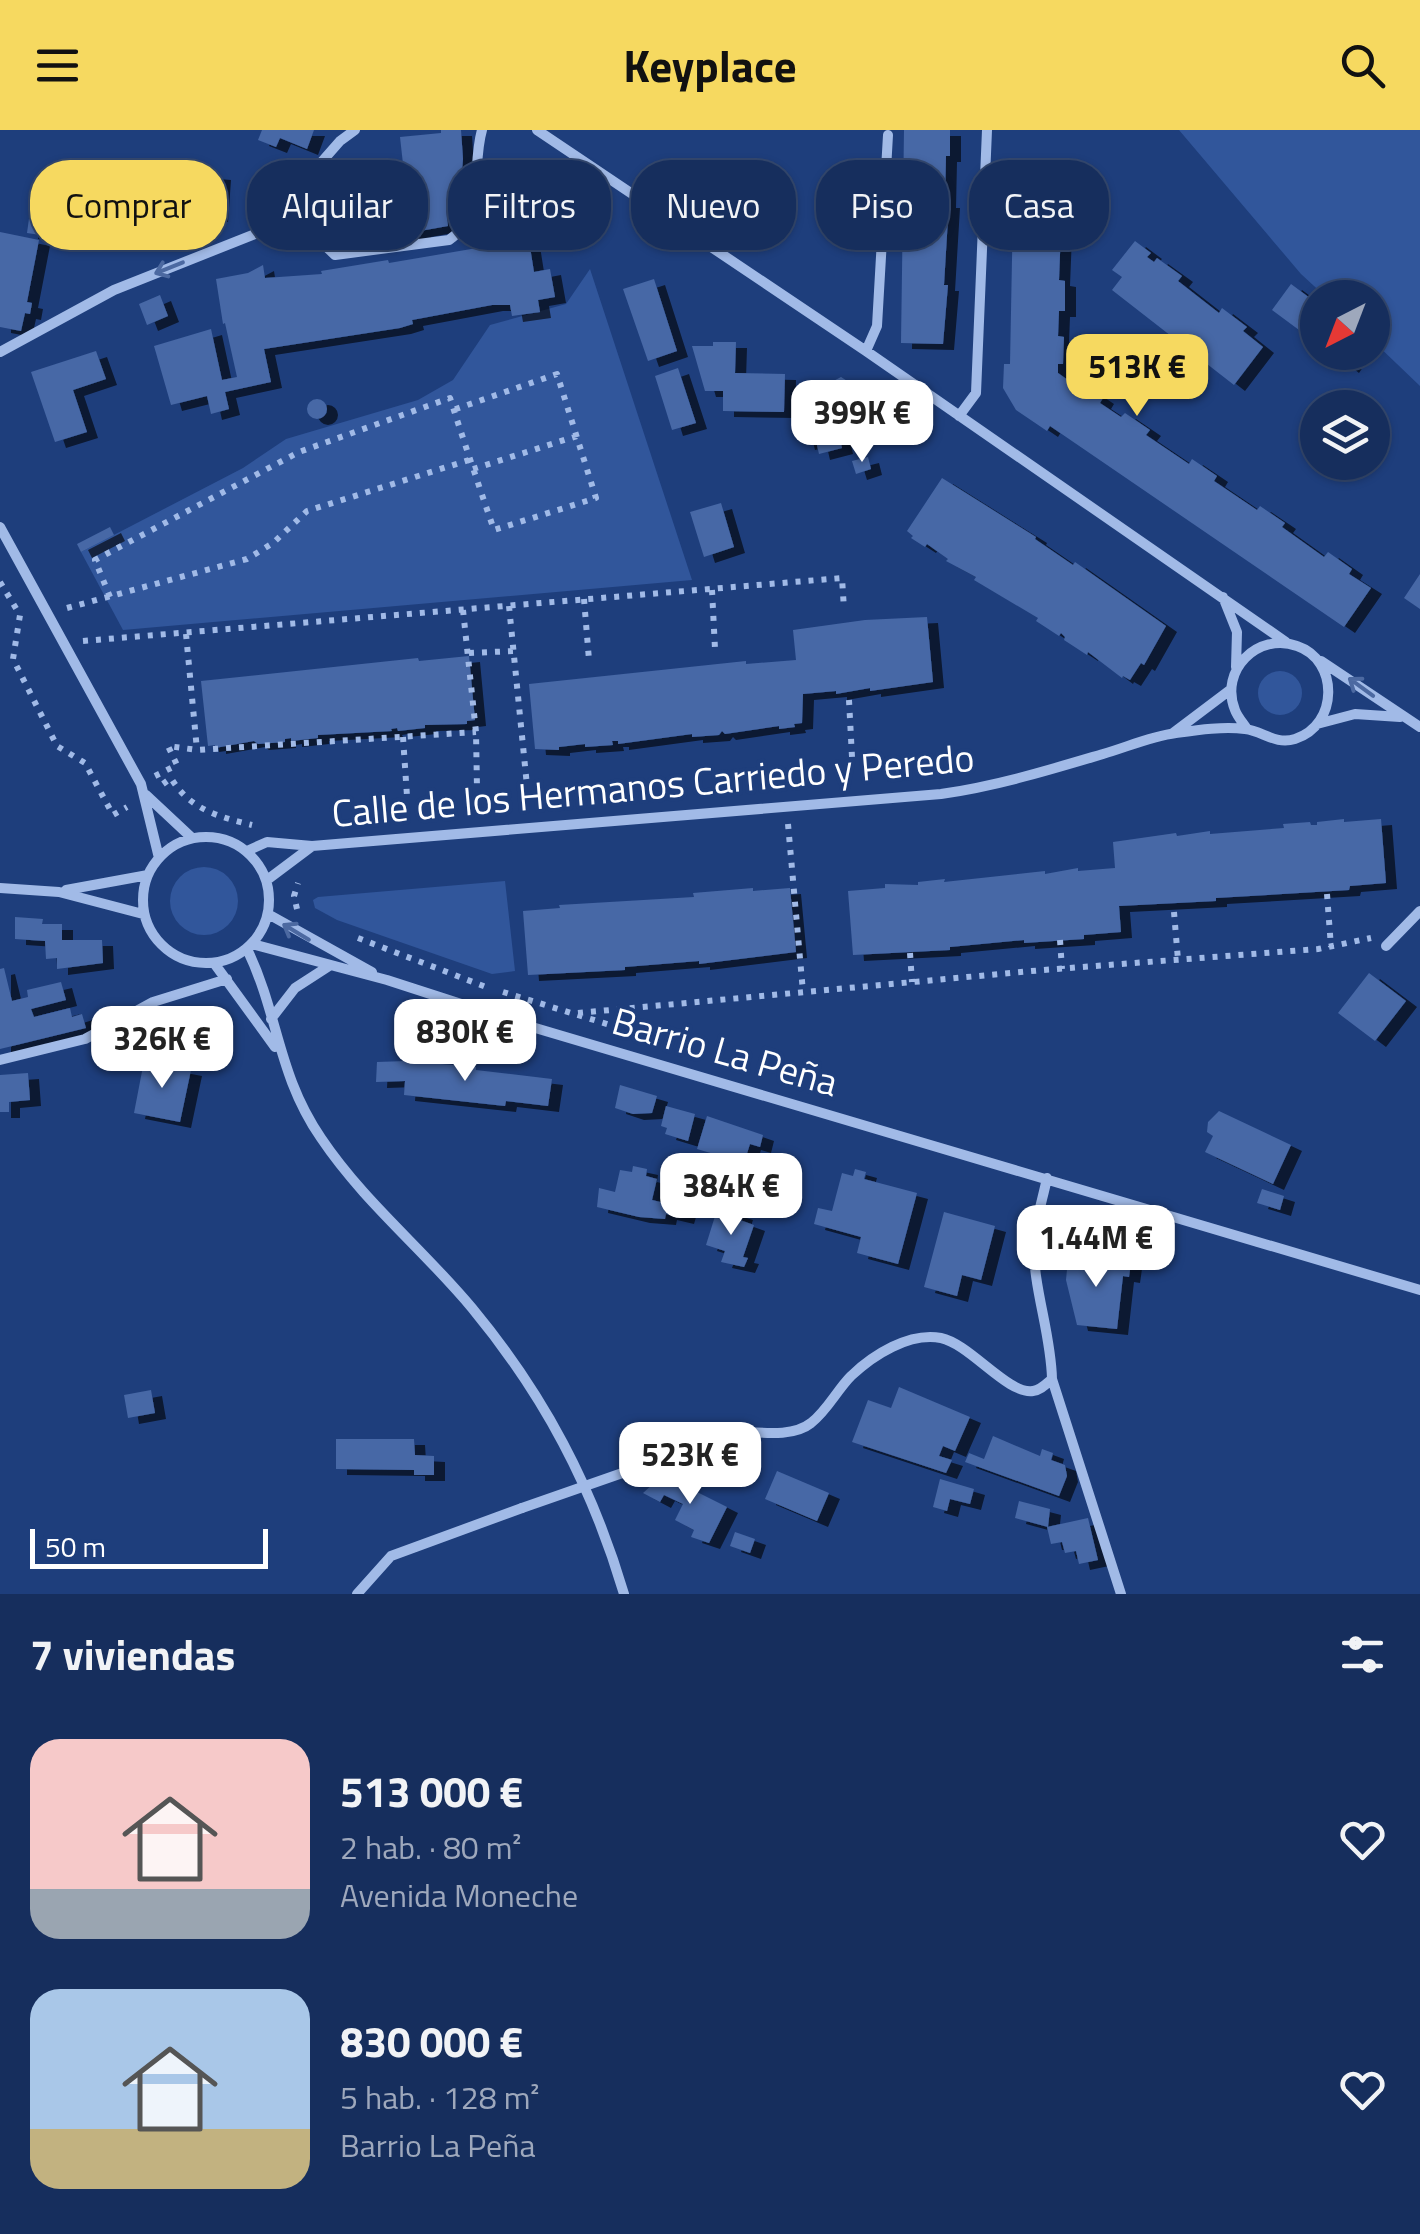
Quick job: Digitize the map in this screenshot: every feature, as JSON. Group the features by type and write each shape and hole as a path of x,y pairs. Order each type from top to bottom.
{"street":[{"path":"323,160 354,130"},
{"path":"428,243 449,240 458,234 471,212 482,130"},
{"path":"537,130 866,351 1286,642 1304,648 1420,727"},
{"path":"959,416 976,393 987,130"},
{"path":"866,351 877,326 888,135"},
{"path":"0,352 114,290 247,237"},
{"path":"330,250 335,255 373,250"},
{"path":"0,527 143,789 159,858"},
{"path":"1222,596 1237,632 1236,669 1230,690 1235,711 1247,729 1270,740 1296,738 1317,724 1355,714 1401,717"},
{"path":"1236,669 1249,652 1268,643 1286,642"},
{"path":"1317,724 1329,701 1327,676 1318,660"},
{"name":"Calle de los Hermanos Carriedo y Peredo","path":"1172,733 1230,690"},
{"name":"Calle de los Hermanos Carriedo y Peredo","path":"247,850 267,842 312,846 974,790 1172,733 1247,729"},
{"path":"143,789 192,838"},
{"path":"212,836 247,850 267,880 268,914 250,946 232,958 196,963 161,944 144,914 142,896 148,875 159,858 175,845 212,836"},
{"name":"Calle de los Hermanos Carriedo y Peredo","path":"267,880 312,846"},
{"path":"60,892 148,875"},
{"path":"0,888 60,892 144,914"},
{"path":"1382,941 1420,911"},
{"name":"Barrio La Peña","path":"268,914 387,980"},
{"path":"250,946 295,1096 322,1140 382,1216 471,1307 524,1379 567,1446 610,1547 624,1594"},
{"name":"Barrio La Peña","path":"250,946 387,980 1420,1290"},
{"path":"214,963 280,1053"},
{"path":"271,1019 295,988 328,966"},
{"path":"0,1060 85,1039 153,1002 227,980"},
{"path":"1048,1178 1034,1237 1035,1268 1051,1347 1052,1379 1121,1594"},
{"path":"357,1594 392,1556 651,1463 696,1434 790,1432 810,1424 853,1374 902,1342 943,1338 976,1356 1018,1389 1030,1392 1052,1379"}],"path":[{"path":"110,597 94,560 299,452 450,398 469,460 494,530 596,498 557,374 454,410"},
{"path":"473,469 578,436"},
{"path":"46,614 247,558 273,543 308,511 469,460"},
{"path":"62,643 842,578 844,609"},
{"path":"0,582 20,615 13,658 57,746 85,763 113,815 177,765 168,746 197,750 476,732"},
{"path":"712,590 715,649"},
{"path":"584,599 589,660"},
{"path":"509,606 527,786"},
{"path":"463,610 476,732 477,788"},
{"path":"186,634 197,750"},
{"path":"468,653 516,651"},
{"path":"849,700 852,757"},
{"path":"403,737 407,796"},
{"path":"143,789 171,778 181,795 197,806 226,819 260,827"},
{"path":"127,807 132,820"},
{"path":"786,807 803,992"},
{"path":"308,917 298,911 294,896 299,882 314,869 312,846"},
{"path":"1327,894 1331,946"},
{"path":"1174,912 1178,960"},
{"path":"354,936 489,988 627,1030"},
{"path":"1060,940 1062,968"},
{"path":"573,1013 1382,941"},
{"path":"910,953 912,982"},
{"path":"567,1037 573,1013"}],"shaded area":[{"path":"1179,130 1420,130 1420,386 1390,357 1390,280 1308,280"},
{"path":"590,269 692,580 123,630 81,552 243,468 286,439 418,400 453,380 490,325 566,304"},
{"path":"1280,671 1296,677 1302,693 1296,709 1280,715 1264,709 1258,693 1264,677"},
{"path":"204,867 217,869 228,877 236,888 236,914 228,925 217,933 204,935 191,933 180,925 172,914 170,901 172,888 180,877 191,869"},
{"path":"505,881 515,971 492,974 337,920 315,908 313,900 318,897"}],"building":[{"path":"262,130 314,130 307,149 280,138 276,147 258,140"},
{"path":"461,130 463,160 448,160 448,226 428,230 428,160 403,160 400,137"},
{"path":"904,130 950,130 950,156 946,160 904,160"},
{"path":"0,232 30,238 30,250 37,250 27,302 32,303 30,314 25,313 21,331 0,327"},
{"path":"1135,241 1151,253 1147,257 1154,262 1157,258 1182,276 1178,281 1219,313 1222,308 1247,327 1243,331 1263,347 1234,385 1112,290 1122,277 1112,270"},
{"path":"465,250 530,250 534,272 550,269 555,297 538,300 540,312 512,316 510,305 492,305 412,320 413,324 400,328 264,349 271,382 225,392 229,409 211,414 207,396 171,405 154,346 211,329 222,380 237,377 216,279 248,273 263,265 265,278 322,274 321,271 388,260 389,263"},
{"path":"902,250 946,250 944,285 948,285 943,344 901,343"},
{"path":"1012,250 1060,250 1059,280 1065,281 1065,311 1059,311 1058,336 1064,337 1063,364 1058,364 1058,373 1103,398 1100,403 1121,417 1125,413 1150,430 1146,435 1189,464 1192,459 1217,476 1214,481 1257,510 1260,506 1285,523 1282,527 1324,557 1328,552 1352,569 1349,574 1371,588 1344,627 1050,426 1047,431 1016,410 1003,388 1004,364 1010,364"},
{"path":"654,279 677,351 648,361 623,289"},
{"path":"1291,284 1300,291 1300,331 1272,310"},
{"path":"160,295 168,316 147,325 139,304"},
{"path":"713,342 736,342 735,373 785,374 784,412 723,411 723,391 705,391 692,346 713,346"},
{"path":"96,351 106,379 73,390 87,432 55,442 31,372"},
{"path":"678,368 696,423 672,430 655,376"},
{"path":"841,377 855,386 856,392 830,399 834,417 839,416 842,448 819,454 816,441 804,444 792,394"},
{"path":"313,399 321,399 327,409 321,419 313,419 307,413 307,405"},
{"path":"868,457 871,469 856,474 852,461"},
{"path":"942,478 1073,565 1075,562 1166,626 1144,665 1141,663 1130,680 974,580 976,577 946,561 927,544 925,547 911,538 907,531"},
{"path":"721,503 734,547 704,557 690,512"},
{"path":"110,527 114,535 81,552 77,544"},
{"path":"1420,574 1420,609 1404,598"},
{"path":"927,617 933,682 870,691 803,694 802,723 794,724 795,727 618,744 612,741 613,745 585,744 559,750 535,749 529,684 746,661 796,660 793,630 865,620"},
{"path":"469,656 475,720 467,724 208,746 201,681"},
{"path":"1344,819 1381,819 1386,883 1350,886 1349,890 1119,906 1121,932 1084,935 1084,939 1024,940 950,950 853,955 848,891 885,888 885,884 918,885 945,879 944,882 1078,868 1115,868 1113,842 1176,833 1177,836 1284,828 1283,824 1317,825"},
{"path":"790,888 796,952 699,964 528,975 523,911 560,908 559,905 694,897 693,893"},
{"path":"15,917 62,924 62,940 102,940 103,963 57,969 57,958 46,959 45,941 15,939"},
{"path":"4,968 12,1001 28,997 27,990 61,982 66,1000 31,1009 34,1017 70,1008 72,1017 82,1014 86,1028 0,1049 0,969"},
{"path":"1369,973 1406,1001 1375,1041 1338,1013"},
{"path":"144,1061 191,1070 180,1122 134,1113"},
{"path":"406,1061 552,1079 548,1106 506,1101 505,1106 404,1095 405,1081 376,1082 377,1062"},
{"path":"28,1073 30,1100 9,1102 9,1112 0,1112 0,1075"},
{"path":"620,1085 657,1096 652,1113 633,1114 615,1108"},
{"path":"666,1106 695,1114 688,1141 665,1134 667,1128 661,1126"},
{"path":"1219,1111 1291,1145 1273,1184 1205,1152 1213,1136 1207,1132 1208,1122"},
{"path":"707,1116 763,1135 760,1147 750,1144 744,1163 697,1149"},
{"path":"633,1166 647,1169 646,1176 657,1179 652,1200 686,1208 683,1218 666,1214 665,1219 639,1217 597,1207 599,1188 615,1192 620,1170 632,1172"},
{"path":"855,1169 866,1172 864,1179 917,1193 898,1264 857,1253 861,1237 814,1224 818,1208 832,1211 842,1173 853,1176"},
{"path":"1262,1189 1284,1196 1280,1210 1257,1203"},
{"path":"732,1211 742,1214 740,1220 754,1225 743,1257 748,1258 744,1267 721,1262 725,1251 706,1245 716,1213 730,1217"},
{"path":"944,1212 995,1226 981,1280 962,1275 957,1296 924,1287"},
{"path":"1073,1256 1131,1263 1129,1277 1123,1276 1117,1329 1077,1325 1066,1280 1068,1259"},
{"path":"899,1387 970,1417 955,1451 943,1446 939,1456 952,1460 946,1473 852,1442 868,1400 891,1408"},
{"path":"151,1390 155,1413 128,1418 124,1395"},
{"path":"993,1436 1040,1456 1042,1449 1053,1453 1051,1460 1065,1465 1067,1476 1059,1496 965,1462 969,1453 984,1459"},
{"path":"336,1439 414,1439 415,1455 434,1456 434,1475 414,1475 414,1470 336,1469"},
{"path":"777,1471 829,1493 817,1521 765,1499"},
{"path":"663,1475 727,1507 709,1543 691,1537 694,1530 675,1520 683,1504 664,1495 660,1502 643,1493"},
{"path":"940,1479 974,1489 970,1504 950,1499 947,1511 933,1507"},
{"path":"1019,1501 1050,1509 1048,1527 1015,1518"},
{"path":"1088,1518 1098,1560 1079,1564 1076,1551 1065,1553 1062,1542 1051,1544 1047,1527"},
{"path":"735,1532 755,1539 750,1553 730,1546"}]}
